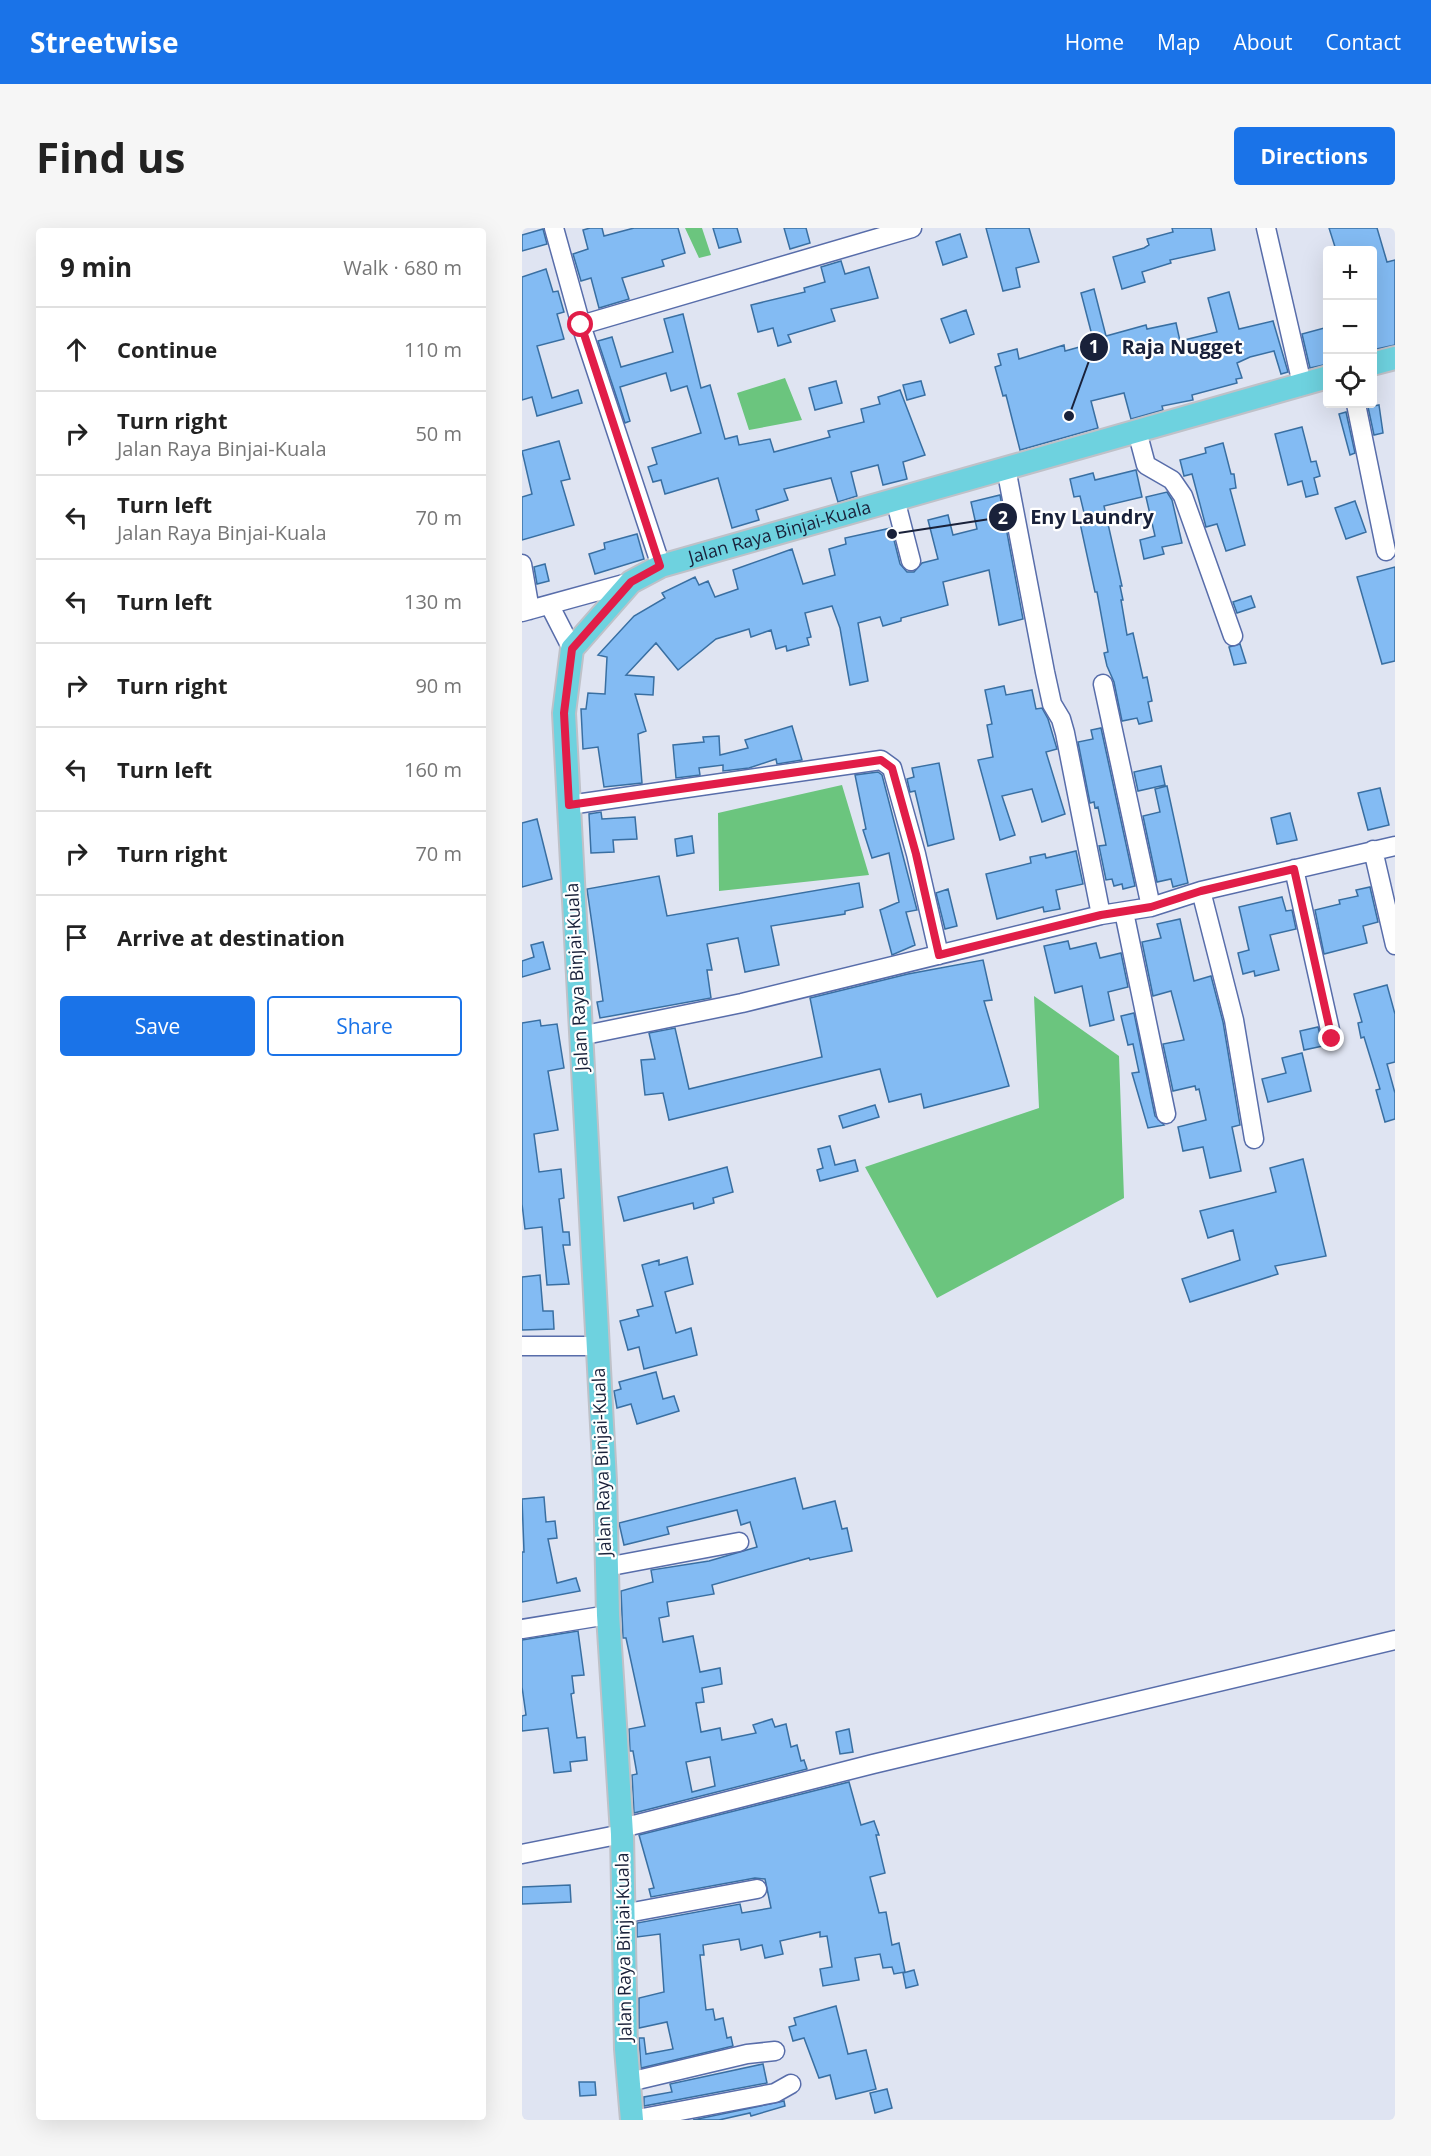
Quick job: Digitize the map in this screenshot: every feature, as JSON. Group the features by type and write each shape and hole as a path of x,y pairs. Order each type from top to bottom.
{"main road":[{"path":"1377,363 1395,358"},
{"name":"Jalan Raya Binjai-Kuala","path":"632,2120 622,1914 622,1831 608,1615 597,1346 564,713 572,649 631,582 660,566 1323,378"}],"street":[{"path":"554,228 581,325 660,566"},
{"path":"581,325 912,228"},
{"path":"1266,228 1302,384"},
{"path":"1357,408 1386,551"},
{"path":"1137,431 1146,465 1172,480 1183,496 1233,636"},
{"path":"1006,468 1045,672 1052,704 1061,719 1065,733 1101,915"},
{"path":"895,499 911,561"},
{"path":"522,564 526,611 631,582"},
{"path":"550,606 572,649"},
{"path":"1103,684 1151,907"},
{"path":"569,805 881,760 892,768 916,854 939,955"},
{"path":"580,1036 742,1004 1101,915 1151,907 1201,891 1395,846"},
{"path":"1373,850 1395,945"},
{"path":"1294,869 1332,1039"},
{"path":"1201,891 1234,1020 1254,1139"},
{"path":"1124,912 1166,1114"},
{"path":"522,1346 597,1346"},
{"path":"606,1567 739,1542"},
{"path":"522,1629 608,1615"},
{"path":"522,1854 622,1831 873,1764 1395,1641"},
{"path":"622,1914 757,1889"},
{"path":"629,2082 747,2054 775,2051"},
{"path":"632,2120 775,2094 791,2084"}],"green space":[{"path":"685,228 702,228 711,255 699,258"},
{"path":"785,378 802,420 749,430 737,393"},
{"path":"842,785 869,875 719,891 718,813"},
{"path":"1034,996 1119,1056 1124,1198 937,1298 865,1167 1039,1108"}],"building":[{"path":"602,228 604,236 634,228 678,228 685,253 662,260 664,266 622,278 629,299 599,308 591,278 581,281 573,254 588,249 583,230"},
{"path":"713,228 737,228 741,242 719,248"},
{"path":"784,228 806,228 810,243 790,249"},
{"path":"986,228 1029,228 1039,262 1016,268 1020,287 1003,291"},
{"path":"1172,228 1211,228 1215,250 1170,260 1171,263 1142,272 1145,282 1122,289 1113,257 1144,248 1149,245 1147,239 1173,232"},
{"path":"1329,228 1377,228 1387,262 1395,260 1395,345 1377,349 1377,246 1335,246"},
{"path":"543,229 547,244 522,251 522,235"},
{"path":"960,234 967,257 943,265 936,242"},
{"path":"841,261 845,274 869,267 878,298 831,309 835,321 788,335 791,342 778,346 773,328 758,332 751,305 805,292 804,288 825,282 821,267"},
{"path":"546,269 553,292 558,291 564,312 557,314 564,339 537,346 552,398 578,390 582,403 537,416 532,397 522,400 522,277"},
{"path":"1094,289 1106,336 1146,325 1147,329 1176,323 1180,341 1217,332 1208,298 1229,292 1239,329 1273,321 1288,372 1281,374 1274,351 1250,357 1237,363 1242,378 1236,379 1237,383 1192,395 1193,400 1162,406 1163,410 1131,419 1124,393 1091,401 1098,428 1020,450 1006,395 1003,396 995,367 1001,365 998,354 1017,349 1019,359 1064,345 1065,351 1094,343 1081,293"},
{"path":"966,310 974,334 950,343 941,319"},
{"path":"683,314 701,388 710,385 725,439 737,436 739,445 770,439 774,452 830,437 828,431 864,422 861,409 880,404 878,397 900,390 925,455 903,462 907,479 883,485 878,465 851,472 857,496 838,502 831,478 784,489 788,500 756,510 759,520 732,528 718,478 665,494 661,480 653,482 648,467 657,464 652,448 701,433 687,386 671,391 666,373 620,387 630,421 625,423 598,341 612,337 621,367 673,352 664,319"},
{"path":"1323,328 1323,365 1310,368 1302,334"},
{"path":"836,381 842,403 815,410 809,388"},
{"path":"921,381 925,395 907,400 903,385"},
{"path":"1379,405 1383,433 1374,435 1368,408 1377,408"},
{"path":"1346,412 1355,453 1350,455 1339,414"},
{"path":"1302,427 1311,462 1316,461 1320,476 1314,478 1318,494 1306,497 1302,481 1288,485 1275,434"},
{"path":"559,441 570,479 561,481 574,525 522,540 522,497 532,494 522,451"},
{"path":"1223,443 1231,474 1234,474 1236,488 1230,489 1245,545 1226,551 1217,524 1206,527 1192,474 1184,476 1180,460 1206,453 1205,448"},
{"path":"1136,470 1142,497 1104,506 1122,586 1120,586 1123,600 1121,600 1127,635 1133,633 1143,678 1147,677 1152,701 1148,702 1152,721 1139,724 1137,718 1122,721 1114,682 1104,653 1108,652 1097,592 1095,592 1080,523 1086,521 1080,496 1074,497 1070,479 1093,473 1095,480"},
{"path":"1167,492 1172,500 1182,543 1162,547 1164,554 1144,559 1140,540 1155,536 1146,497"},
{"path":"1000,495 1023,619 999,625 989,570 943,582 948,605 901,618 901,621 883,626 880,617 858,623 868,681 850,685 840,628 832,606 805,613 811,637 807,638 809,645 787,651 786,646 776,649 771,630 751,637 749,629 716,639 678,670 656,643 626,675 654,677 653,695 635,694 646,731 638,734 642,783 604,787 598,747 583,749 581,709 586,709 588,693 605,694 607,657 598,655 634,616 665,598 662,593 695,577 699,585 708,581 715,597 738,589 733,570 792,549 803,584 835,575 829,549 846,544 845,538 891,528 900,564 907,572 914,572 922,563 938,559 928,520 948,515 953,535 977,529 971,502"},
{"path":"1355,501 1366,532 1346,539 1335,508"},
{"path":"637,534 644,559 595,574 589,554 605,549 604,543"},
{"path":"545,564 549,581 537,584 534,567"},
{"path":"1395,567 1395,661 1382,664 1357,577"},
{"path":"1251,596 1255,607 1237,613 1233,602"},
{"path":"1240,644 1246,663 1234,665 1229,647"},
{"path":"1004,686 1006,695 1032,690 1036,709 1042,708 1048,719 1057,749 1046,752 1065,814 1042,822 1032,789 1002,796 1015,835 1000,840 978,760 993,757 987,725 992,724 985,690"},
{"path":"792,726 802,760 777,764 776,759 749,768 723,771 723,765 699,768 700,775 676,778 673,745 704,742 703,737 719,736 720,755 748,748 745,740"},
{"path":"1101,728 1135,886 1123,889 1122,884 1114,886 1112,879 1106,880 1099,846 1106,845 1098,807 1095,808 1094,802 1090,803 1078,742 1093,739 1091,730"},
{"path":"939,763 954,839 928,846 915,791 910,792 907,779 914,777 912,768"},
{"path":"1161,766 1165,785 1138,791 1134,772"},
{"path":"878,772 882,775 917,910 906,912 915,945 892,955 880,910 899,902 889,853 872,858 863,830 866,829 855,775"},
{"path":"1167,786 1188,883 1173,887 1171,879 1157,882 1143,816 1160,812 1155,789"},
{"path":"1380,788 1389,825 1368,830 1358,793"},
{"path":"601,812 602,819 635,817 637,839 613,840 614,852 591,853 589,814"},
{"path":"1290,813 1297,840 1277,844 1271,818"},
{"path":"537,819 552,879 522,887 522,823"},
{"path":"692,836 694,853 677,856 675,839"},
{"path":"1076,851 1083,884 1056,890 1060,909 1044,912 1043,907 997,919 986,874 1031,863 1030,857 1045,854 1046,858"},
{"path":"659,876 667,916 859,883 863,907 845,911 845,914 771,926 779,965 745,972 738,938 707,944 712,970 707,970 711,998 600,1018 597,1002 603,1001 587,889"},
{"path":"1370,887 1378,922 1363,926 1367,943 1324,954 1315,910 1340,904 1339,900 1358,896 1356,890"},
{"path":"948,889 957,926 945,929 936,893"},
{"path":"1282,897 1286,911 1292,910 1296,929 1270,935 1279,970 1255,976 1254,971 1243,974 1238,953 1249,950 1239,907"},
{"path":"1180,919 1194,981 1211,976 1223,1022 1240,1125 1232,1127 1241,1171 1210,1178 1203,1147 1183,1151 1178,1127 1206,1120 1199,1089 1196,1090 1195,1086 1173,1091 1163,1044 1184,1040 1171,991 1153,996 1142,942 1161,938 1157,924"},
{"path":"1068,941 1070,949 1096,943 1100,958 1121,953 1128,987 1108,992 1114,1020 1090,1026 1082,986 1055,993 1044,946"},
{"path":"543,942 550,969 522,977 522,961 534,957 531,945"},
{"path":"983,960 992,1000 984,1001 1009,1086 924,1108 921,1094 889,1102 880,1069 669,1120 663,1093 645,1095 641,1060 655,1059 649,1033 675,1028 689,1089 822,1057 810,998 908,974"},
{"path":"1387,985 1395,1014 1395,1062 1387,1064 1395,1093 1395,1119 1385,1122 1376,1090 1380,1089 1364,1037 1361,1038 1358,1023 1362,1022 1354,994"},
{"path":"1134,1013 1155,1116 1164,1125 1148,1128 1132,1073 1139,1072 1133,1044 1128,1045 1121,1016"},
{"path":"540,1020 541,1026 557,1024 564,1068 548,1071 558,1130 534,1134 539,1172 561,1169 564,1198 559,1199 563,1232 569,1232 570,1245 563,1245 569,1284 547,1285 542,1227 525,1229 522,1204 522,1023"},
{"path":"1318,1027 1323,1046 1304,1050 1300,1031"},
{"path":"1302,1053 1311,1091 1268,1102 1262,1079 1286,1073 1282,1058"},
{"path":"875,1105 879,1117 843,1128 839,1116"},
{"path":"830,1146 835,1165 855,1160 858,1171 820,1181 817,1170 823,1168 818,1149"},
{"path":"1303,1159 1326,1256 1275,1266 1278,1274 1190,1302 1182,1279 1240,1260 1233,1230 1208,1238 1200,1211 1276,1192 1270,1168"},
{"path":"727,1167 733,1192 713,1198 714,1203 694,1209 693,1203 624,1221 618,1197"},
{"path":"687,1257 693,1284 665,1292 676,1333 691,1328 697,1355 644,1369 639,1347 628,1350 620,1321 639,1316 637,1310 653,1306 642,1265 659,1260 659,1265"},
{"path":"540,1275 543,1311 553,1311 554,1329 522,1330 522,1277"},
{"path":"656,1372 663,1399 674,1396 679,1411 637,1424 631,1404 617,1408 614,1391 621,1389 619,1382"},
{"path":"795,1478 803,1509 835,1501 842,1529 847,1528 852,1551 810,1560 809,1558 712,1585 714,1594 667,1602 669,1616 659,1618 663,1642 693,1636 700,1672 720,1668 722,1684 702,1688 704,1702 696,1703 701,1732 720,1728 722,1740 756,1733 753,1725 772,1719 775,1727 786,1724 791,1747 797,1745 801,1761 804,1760 807,1769 634,1813 632,1775 637,1774 633,1751 630,1751 629,1729 645,1726 626,1638 623,1638 621,1591 653,1582 651,1570 709,1561 757,1547 750,1522 741,1525 737,1510 667,1527 669,1534 624,1545 619,1523","holes":["710,1757 715,1786 692,1792 686,1762"]},
{"path":"544,1497 546,1522 555,1521 557,1538 548,1539 557,1583 576,1578 580,1591 522,1602 522,1552 524,1552 522,1499"},
{"path":"578,1631 584,1675 572,1676 574,1693 571,1694 577,1738 585,1737 587,1760 570,1762 571,1771 554,1773 548,1728 522,1731 522,1716 526,1715 522,1687 522,1640"},
{"path":"849,1729 853,1752 840,1754 836,1732"},
{"path":"849,1782 861,1825 874,1821 879,1835 876,1835 885,1873 870,1877 879,1913 886,1912 892,1945 899,1943 905,1972 894,1974 892,1967 883,1968 880,1954 855,1958 859,1980 823,1986 820,1969 832,1967 827,1936 820,1937 820,1932 780,1941 783,1954 765,1958 762,1945 741,1950 739,1939 703,1945 704,1955 700,1955 706,2010 713,2009 715,2020 723,2018 727,2038 731,2037 733,2046 641,2068 639,2038 644,2038 646,2054 673,2049 667,2022 639,2028 639,1998 664,1992 660,1934 637,1937 637,1923 740,1904 742,1913 771,1908 765,1879 755,1878 651,1897 649,1889 654,1888 639,1835"},
{"path":"570,1885 571,1902 522,1904 522,1887"},
{"path":"914,1970 918,1985 906,1988 903,1973"},
{"path":"836,2006 848,2054 866,2050 876,2089 836,2099 830,2075 819,2078 804,2038 793,2041 789,2027 796,2025 794,2018"},
{"path":"763,2064 767,2083 644,2106 644,2097 672,2092 670,2084"},
{"path":"579,2082 595,2082 596,2095 580,2096"},
{"path":"887,2089 892,2108 875,2113 870,2093"},
{"path":"784,2101 785,2106 751,2116 750,2113 719,2120 693,2120"}],"place":[{"name":"Raja Nugget","path":"1069,416"},
{"name":"Eny Laundry","path":"892,534"}],"route":[{"path":"581,325 660,566 631,582 572,649 566,682 564,713 569,805 881,760 888,762 892,768 916,854 939,955 1101,915 1151,907 1201,891 1294,869 1332,1039"}]}
